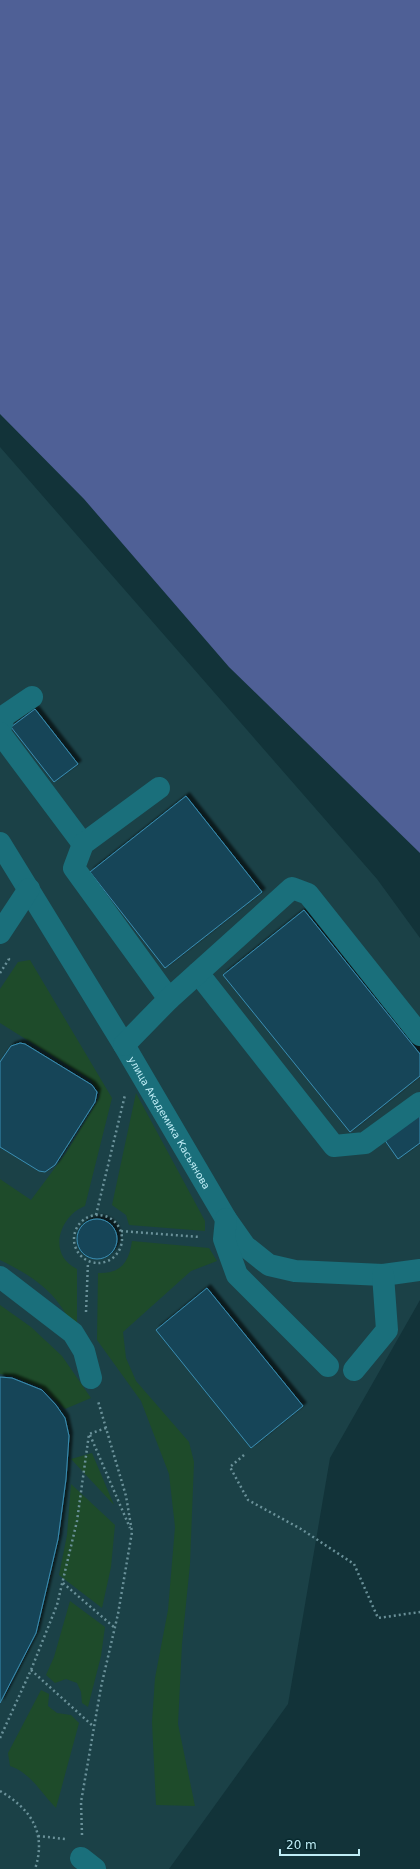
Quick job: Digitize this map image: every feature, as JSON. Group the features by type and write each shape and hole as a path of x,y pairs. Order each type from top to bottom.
{"street":[{"path":"32,696 4,716 0,731 83,844"},
{"path":"159,788 83,844 74,868 169,999"},
{"name":"улица Академика Касьянова","path":"0,843 128,1053 225,1229 269,1265 295,1271 383,1275 420,1270"},
{"path":"128,1053 169,999 292,888 308,894 420,1035"},
{"path":"0,933 29,889"},
{"path":"198,973 334,1146 365,1143 420,1103"},
{"path":"225,1229 238,1275 328,1366"},
{"path":"354,1370 387,1330 383,1275"},
{"path":"0,1277 73,1333 84,1351 91,1378"}],"path":[{"path":"0,973 9,958 5,956"},
{"path":"96,1215 128,1053"},
{"path":"96,1215 111,1219 121,1231 122,1239 118,1254 104,1263 96,1264 81,1258 76,1251 74,1244 74,1235 81,1221 96,1215"},
{"path":"121,1231 225,1229"},
{"path":"86,1314 88,1262"},
{"path":"38,1836 86,1856 81,1802 101,1687 115,1628 132,1532 126,1496 91,1378"},
{"path":"89,1434 106,1428"},
{"path":"89,1434 132,1532"},
{"path":"0,1738 31,1670 57,1605 77,1521 89,1434"},
{"path":"244,1455 230,1467 248,1500 301,1529 354,1564 378,1618 420,1612"},
{"path":"63,1583 115,1628"},
{"path":"31,1670 95,1727"},
{"path":"0,1791 18,1802 32,1818 38,1836 39,1857 35,1869"}],"shaded area":[{"path":"0,447 377,879 420,938 420,1300 330,1458 288,1704 169,1869 0,1869"}],"green space":[{"path":"30,960 112,1098 85,1206 76,1211 69,1218 63,1227 60,1236 59,1246 62,1255 68,1263 77,1269 77,1328 55,1298 45,1288 27,1275 0,1260 0,1179 31,1200 66,1153 97,1102 100,1094 91,1080 0,1023 0,989 18,962"},
{"path":"136,1093 205,1221 205,1231 129,1225 126,1215 112,1205"},
{"path":"132,1241 209,1248 217,1261 191,1271 123,1332 126,1358 136,1381 189,1442 194,1462 190,1564 182,1644 178,1724 195,1806 156,1805 152,1722 155,1678 168,1610 175,1527 169,1474 141,1401 97,1340 98,1273 106,1273 118,1269 126,1261 129,1255"},
{"path":"0,1305 31,1327 62,1356 91,1398 65,1409 41,1387 12,1376 0,1374"},
{"path":"92,1453 114,1505 71,1459"},
{"path":"71,1484 115,1525 111,1567 102,1608 59,1575 67,1535"},
{"path":"70,1601 105,1627 101,1656 88,1707 82,1703 81,1692 77,1683 66,1679 55,1683 46,1675 54,1657"},
{"path":"41,1690 49,1694 48,1706 57,1713 71,1715 79,1723 56,1808 30,1778 24,1773 10,1766 8,1753"}],"water":[{"path":"0,0 420,0 420,853 229,667 84,499 0,414"}],"building":[{"path":"35,709 78,764 54,782 11,727"},
{"path":"186,796 262,892 165,968 90,872"},
{"path":"304,910 420,1054 420,1076 350,1132 223,975"},
{"path":"20,1043 25,1044 92,1085 97,1092 95,1102 55,1165 45,1172 39,1171 0,1147 0,1062 11,1046"},
{"path":"420,1114 420,1143 398,1159 384,1139"},
{"path":"101,1219 108,1222 114,1228 117,1239 116,1247 108,1256 101,1259 93,1259 86,1256 78,1247 77,1235 80,1228 89,1220"},
{"path":"207,1288 303,1406 251,1448 156,1330"},
{"path":"0,1377 12,1378 42,1390 56,1405 65,1418 69,1436 66,1479 58,1539 36,1633 0,1703"}]}
